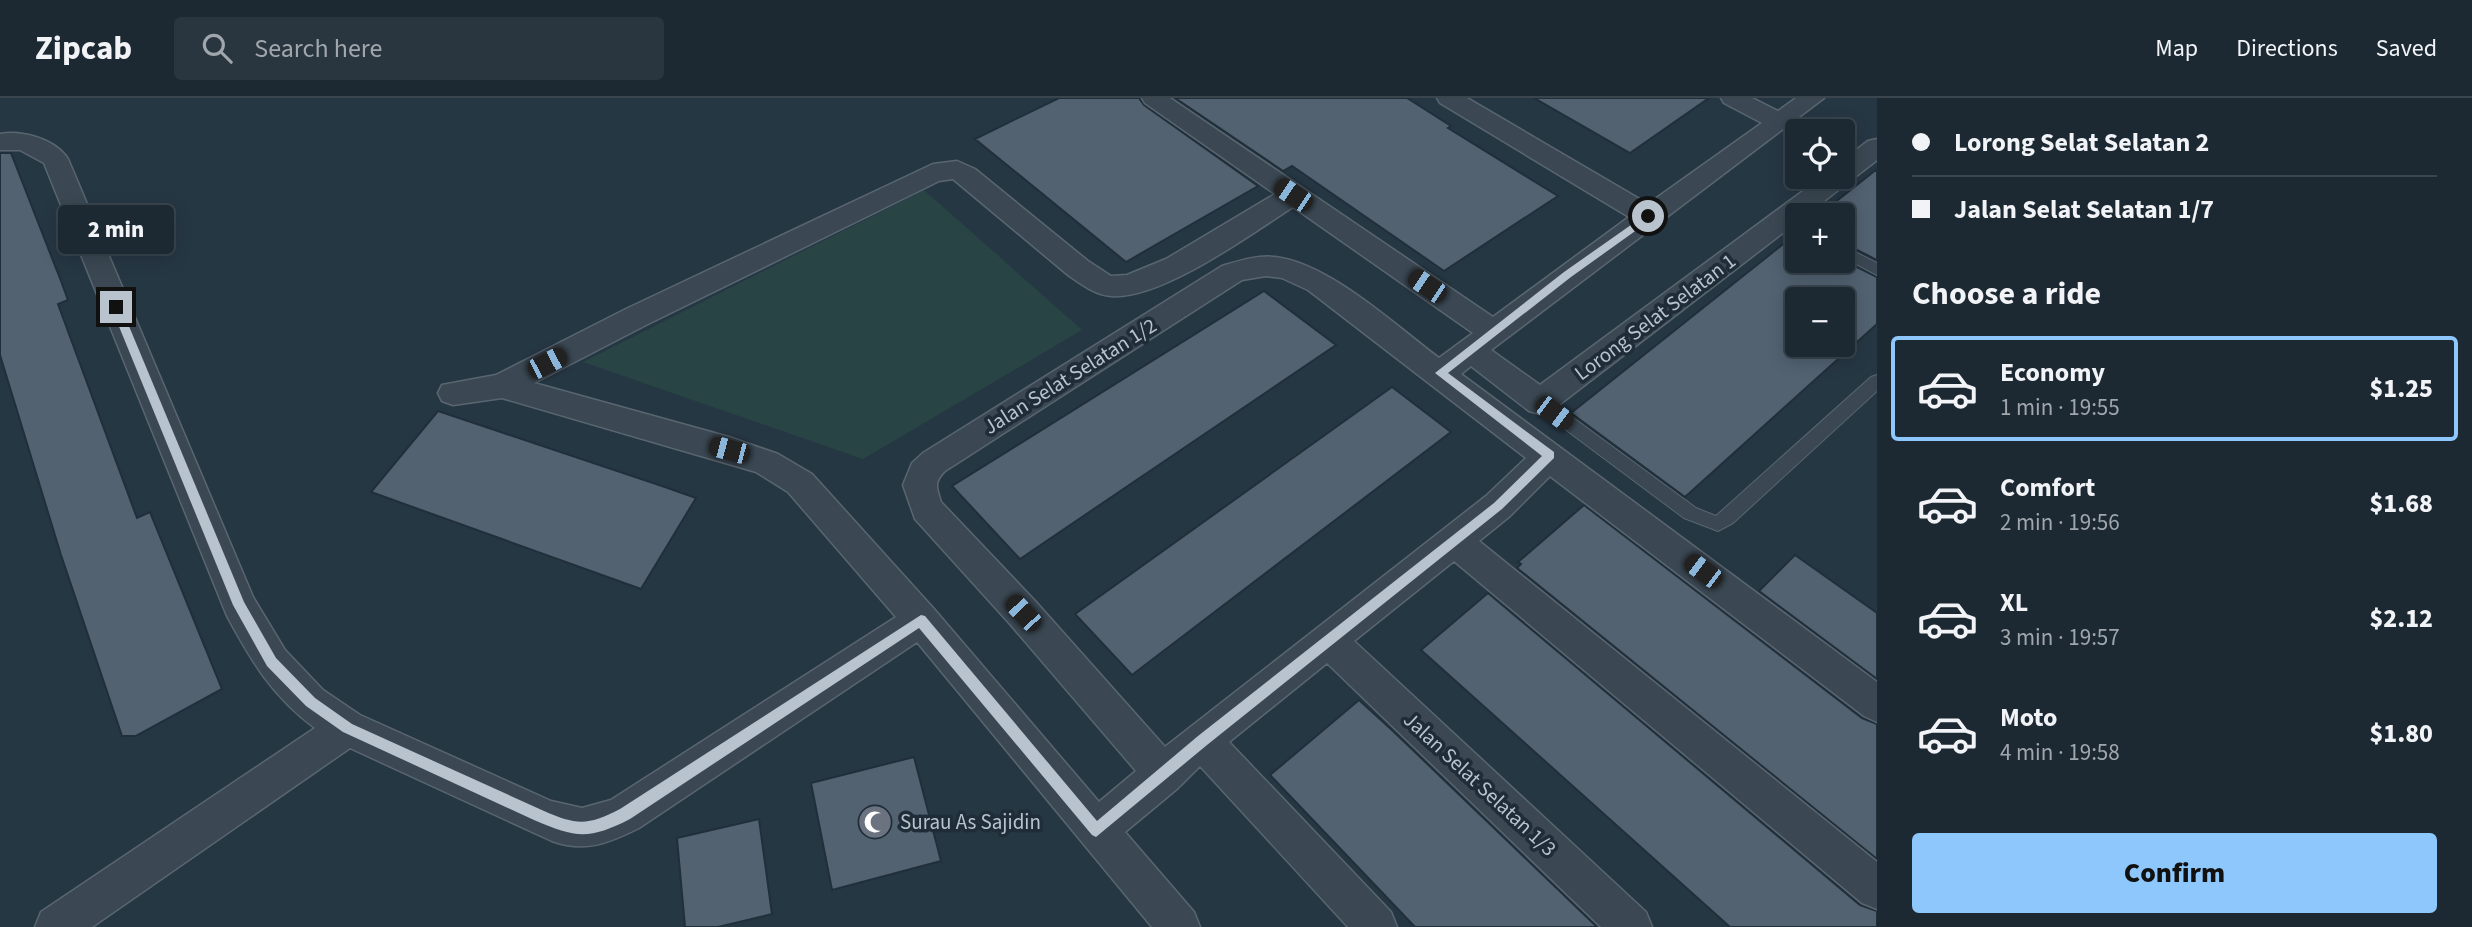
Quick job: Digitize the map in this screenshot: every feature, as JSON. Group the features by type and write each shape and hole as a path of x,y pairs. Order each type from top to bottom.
{"street":[{"path":"1154,98 1493,332"},
{"path":"1449,98 1648,216"},
{"path":"1733,98 1778,121"},
{"path":"1441,373 1648,216 1812,98"},
{"path":"11,142 40,148 55,159 239,605 272,662 310,702 347,728 539,816 566,827 583,830 603,825 625,814 921,620"},
{"path":"1855,164 1877,147"},
{"path":"453,393 502,386 636,317 933,173 957,170 966,175 1078,268 1095,280 1112,286 1152,278 1293,195"},
{"name":"Lorong Selat Selatan 1","path":"1811,203 1826,189"},
{"name":"Lorong Selat Selatan 1","path":"1540,402 1785,226"},
{"name":"Jalan Selat Selatan 1/2","path":"1164,775 1023,613 927,509 919,485 923,472 1233,273 1255,265 1292,269 1318,283 1550,455"},
{"path":"1470,350 1540,402"},
{"path":"502,386 767,463 800,483 921,620 1179,927"},
{"path":"1096,830 1202,740 1330,642 1498,506 1550,455 1877,704"},
{"path":"1455,541 1877,888"},
{"name":"Jalan Selat Selatan 1/3","path":"1330,642 1631,927"},
{"path":"55,927 347,728"},
{"path":"1202,740 1376,927"}],"lane":[{"path":"1855,258 1877,270"},
{"path":"1540,402 1690,513 1718,523 1727,518 1877,381"}],"green space":[{"path":"924,190 1082,330 863,459 583,362"}],"building":[{"path":"1059,98 1139,98 1144,105 1258,186 1126,262 975,139"},
{"path":"1175,98 1407,98 1451,126 1448,128 1558,196 1444,271 1292,166 1283,171"},
{"path":"1534,98 1709,98 1630,153"},
{"path":"0,153 11,153 61,281 68,300 58,304 137,518 150,512 222,689 136,736 122,736 61,555 0,355"},
{"path":"1877,169 1877,260 1855,249 1855,203 1834,203"},
{"path":"1785,243 1785,273 1855,273 1855,266 1877,277 1877,324 1855,344 1855,287 1785,287 1785,357 1840,357 1685,497 1571,413"},
{"path":"1264,291 1336,345 1020,559 952,486"},
{"path":"1392,387 1451,432 1132,675 1075,614"},
{"path":"438,411 696,498 641,589 371,492"},
{"path":"1584,505 1862,718 1877,724 1877,859 1517,568 1521,564 1518,562"},
{"path":"1795,555 1877,613 1877,679 1759,591"},
{"path":"1488,593 1860,905 1877,911 1877,927 1730,927 1421,650"},
{"path":"1359,700 1597,927 1415,927 1270,775"},
{"name":"Surau As Sajidin","path":"914,757 941,861 832,890 811,783"},
{"path":"759,819 772,914 718,927 685,927 677,838"}],"place":[{"name":"Surau As Sajidin","path":"875,822"}],"route":[{"path":"116,307 239,605 272,662 310,702 347,728 539,816 566,827 583,830 603,825 625,814 921,620 1096,830 1202,740 1330,642 1498,506 1550,455 1441,373 1648,216"}]}
